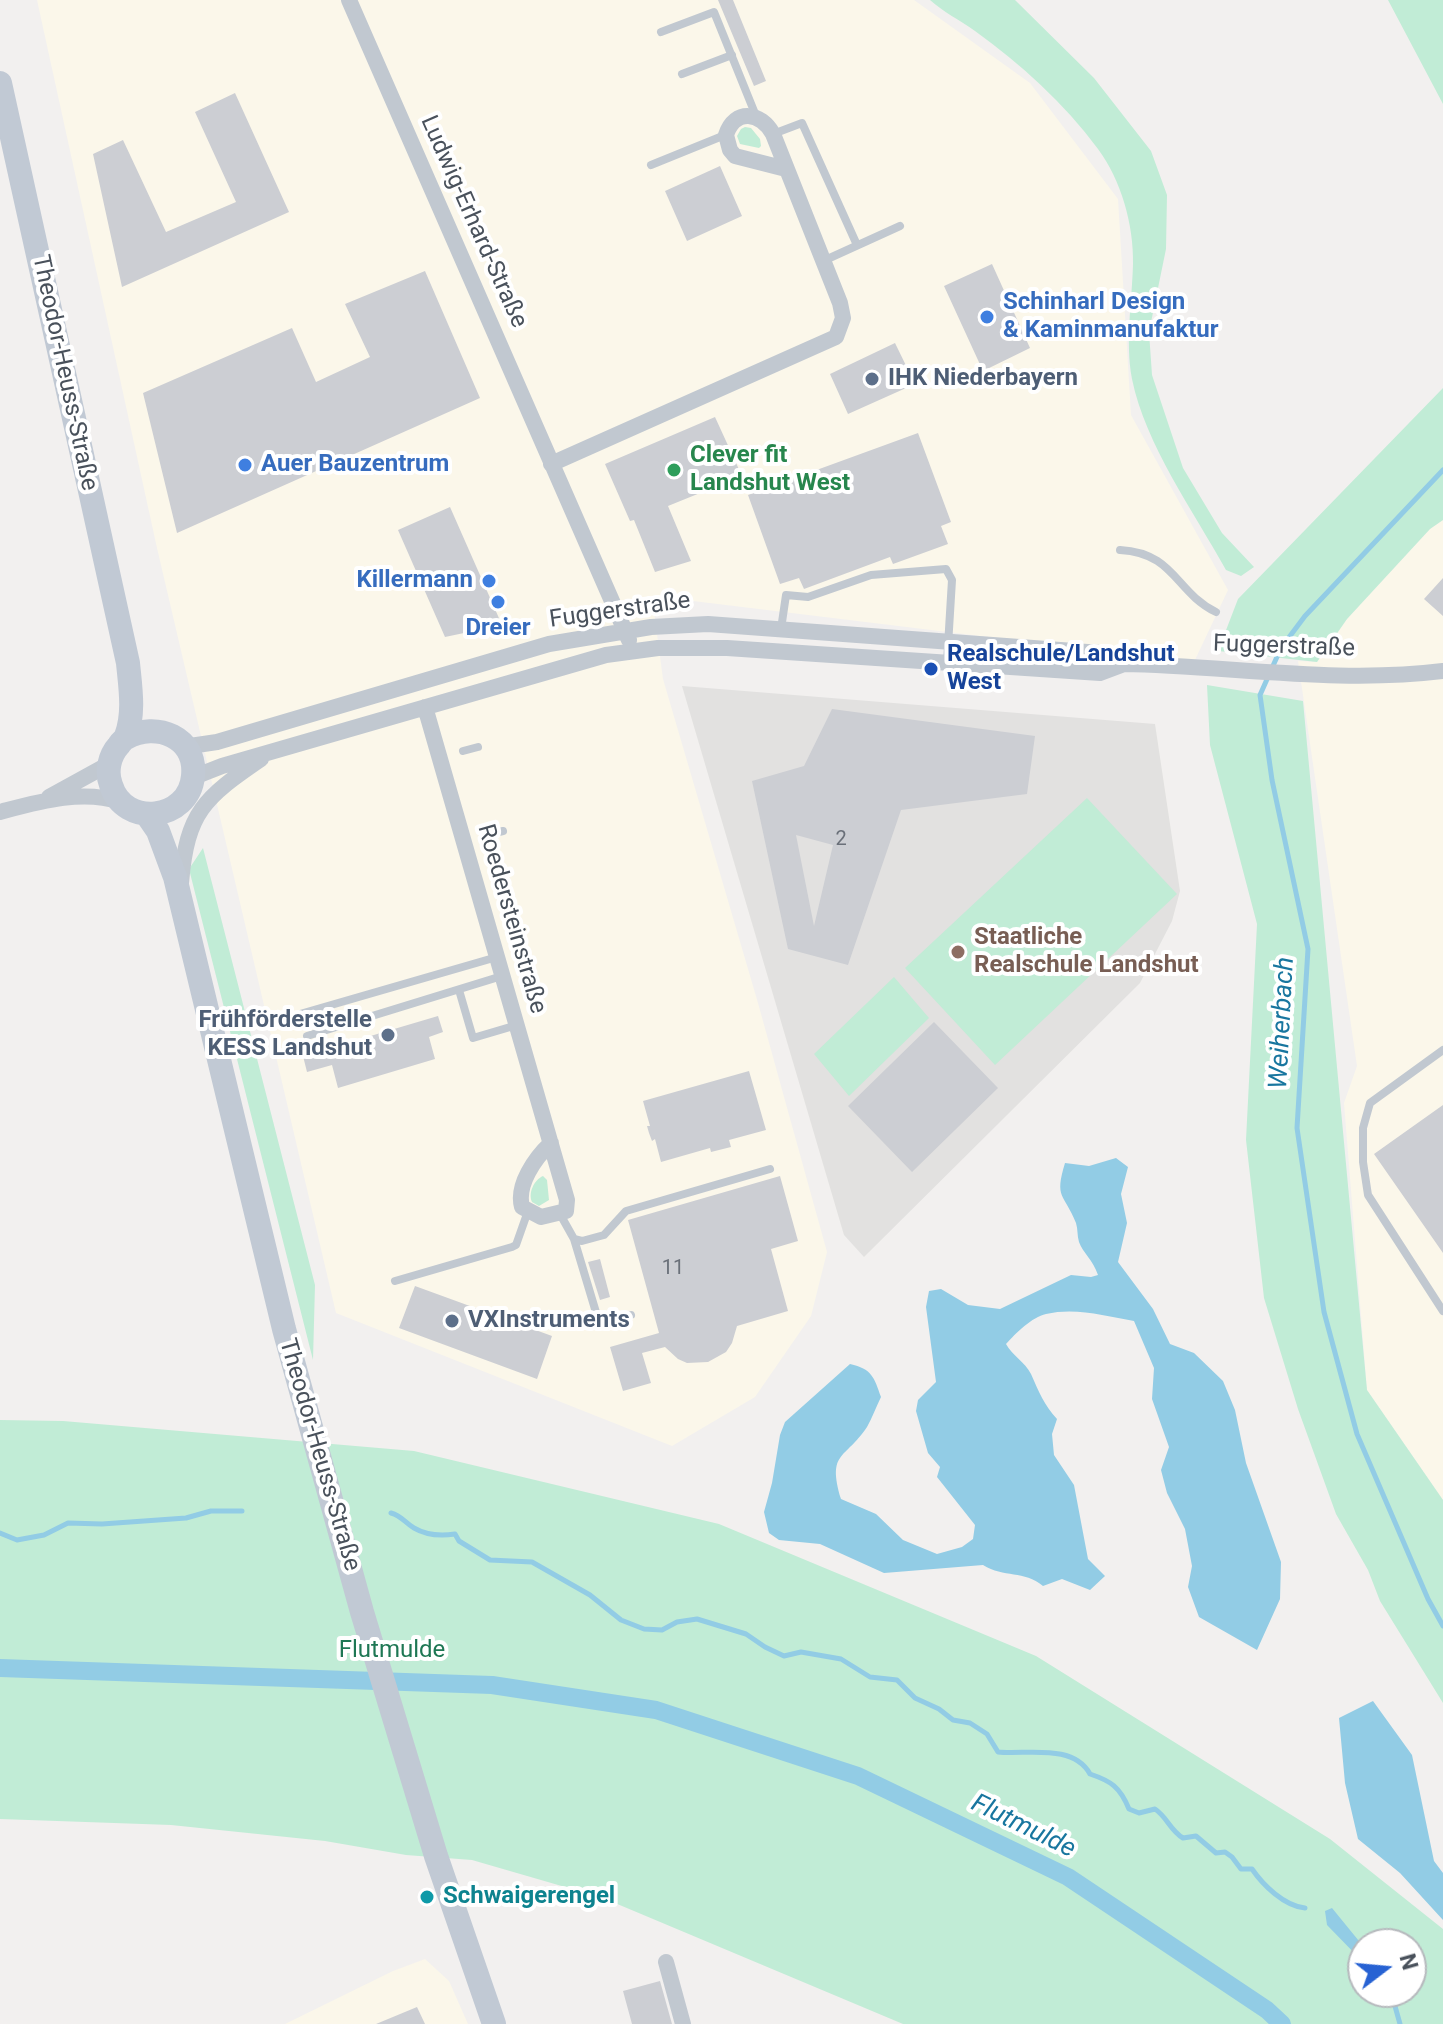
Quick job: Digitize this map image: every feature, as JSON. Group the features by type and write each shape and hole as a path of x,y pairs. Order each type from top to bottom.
{"main road":[{"name":"Theodor-Heuss-Straße","path":"0,83 128,663 130,702 126,738 109,764"},
{"name":"Theodor-Heuss-Straße","path":"128,663 146,705 192,761 193,781 184,800 177,806 173,834 178,886"},
{"path":"126,738 144,730 173,738"},
{"path":"109,764 110,784 120,802 128,808 147,815 168,812 177,806"},
{"name":"Theodor-Heuss-Straße","path":"147,815 158,831 178,886 294,1364 362,1612 436,1856 494,2024"}],"street":[{"name":"Ludwig-Erhard-Straße","path":"349,0 634,652"},
{"path":"551,464 836,337 843,318 840,303 773,134 756,116 740,117 729,127 726,135 735,156 786,169"},
{"name":"Fuggerstraße","path":"173,738 190,746 217,742 549,644 624,631 708,624 1101,653 1124,664"},
{"name":"Fuggerstraße","path":"193,781 199,775 222,766 606,655 658,648 727,648 1100,673 1124,664 1318,674 1416,675 1443,671"},
{"name":"Roedersteinstraße","path":"425,707 567,1200 566,1211 560,1214"},
{"path":"178,886 191,825 200,808 227,783 272,752"},
{"path":"41,801 109,764"},
{"path":"0,812 41,801 107,797 120,802"},
{"path":"551,1143 522,1185 519,1198 522,1207 541,1217 560,1214"},
{"path":"666,1962 683,2024"}],"lane":[{"path":"661,32 714,12 756,116"},
{"path":"682,74 732,55"},
{"path":"773,134 802,123 857,245"},
{"path":"651,165 726,135"},
{"path":"823,261 900,226"},
{"path":"1120,550 1150,555 1164,564 1202,605 1216,612"},
{"path":"781,629 786,595 808,597 871,575 946,569 952,580 947,662"},
{"path":"463,751 478,747"},
{"path":"487,835 503,831"},
{"path":"300,1014 497,957"},
{"path":"307,1036 502,976"},
{"path":"459,990 473,1038 517,1025"},
{"path":"1443,1050 1370,1103 1363,1128 1363,1162 1368,1195 1443,1311"},
{"path":"574,1239 582,1241 604,1235 626,1211 770,1169"},
{"path":"395,1281 516,1245 528,1211"},
{"path":"560,1214 574,1239 598,1319 605,1322 631,1315"}],"shaded area":[{"path":"37,0 914,0 1030,83 1118,199 1131,415 1228,590 1194,662 652,596 663,679 827,1252 811,1316 755,1397 672,1446 336,1313 157,548"},
{"path":"1443,520 1443,1500 1367,1390 1344,1103 1357,1066 1298,661 1317,662 1347,619 1430,529"},
{"name":"Staatliche Realschule Landshut","path":"682,686 1155,724 1180,891 1172,921 1140,983 864,1257 844,1235"},
{"path":"425,1959 449,1981 468,2024 285,2024 393,1971"}],"green space":[{"path":"930,0 1015,0 1094,78 1151,151 1167,195 1166,249 1149,332 1152,375 1183,468 1222,533 1254,567 1241,576 1226,570 1159,453 1138,403 1129,350 1133,249 1124,204 1106,161 1085,132 1041,85 992,44"},
{"path":"1388,0 1443,0 1443,104"},
{"path":"745,127 751,128 760,139 759,148 740,144 737,136"},
{"path":"1443,388 1443,520 1430,529 1347,619 1317,662 1218,651 1238,599"},
{"path":"1207,685 1303,701 1367,1390 1443,1500 1443,1703 1380,1601 1368,1570 1336,1514 1298,1409 1264,1298 1246,1140 1257,924 1210,745"},
{"path":"1087,798 1177,894 995,1065 905,968"},
{"path":"203,848 315,1285 313,1360 189,869"},
{"path":"894,977 929,1018 849,1096 814,1054"},
{"path":"543,1176 547,1180 549,1200 539,1206 532,1202 531,1191"},
{"name":"Flutmulde","path":"0,1420 63,1421 414,1451 719,1524 1036,1656 1330,1839 1443,1929 1443,2024 903,2024 603,1898 472,1860 406,1855 325,1841 171,1825 0,1819"}],"water":[{"path":"1116,1158 1128,1167 1121,1194 1127,1223 1118,1262 1153,1309 1170,1344 1194,1353 1223,1381 1235,1410 1246,1463 1281,1562 1280,1599 1257,1650 1199,1617 1188,1587 1192,1566 1185,1529 1167,1493 1161,1470 1169,1447 1152,1399 1154,1368 1134,1321 1079,1312 1057,1312 1030,1322 1006,1344 1028,1370 1057,1419 1052,1434 1054,1455 1074,1485 1088,1559 1105,1576 1090,1590 1062,1579 1043,1586 1029,1578 983,1565 884,1573 820,1544 779,1540 769,1533 764,1512 785,1422 850,1364 863,1368 871,1375 881,1397 867,1427 837,1464 841,1499 876,1514 903,1540 937,1554 962,1547 973,1539 975,1525 937,1477 940,1467 928,1453 916,1411 918,1400 936,1382 926,1307 929,1291 941,1289 968,1305 1000,1309 1071,1275 1098,1275 1079,1242 1076,1223 1060,1190 1060,1183 1065,1163 1089,1166"},
{"path":"1373,1701 1412,1755 1434,1861 1443,1873 1443,1920 1400,1873 1358,1839 1345,1783 1339,1718"},
{"path":"1332,1908 1348,1928 1347,1946 1327,1925 1325,1911"}],"building":[{"path":"718,0 733,0 766,81 754,86"},
{"path":"235,93 289,212 122,287 93,154 123,140 166,232 236,202 195,112"},
{"path":"720,166 742,216 687,241 665,191"},
{"name":"Schinharl Design & Kaminmanufaktur","path":"992,264 1030,348 983,371 944,286"},
{"name":"Auer Bauzentrum","path":"425,271 480,398 177,533 143,393 292,328 316,382 370,357 345,304"},
{"name":"IHK Niederbayern","path":"895,343 915,384 848,414 830,374"},
{"name":"Clever fit Landshut West","path":"715,417 742,476 668,506 691,561 655,572 634,520 630,521 605,464"},
{"path":"918,433 951,522 941,526 948,544 893,564 890,557 804,589 799,578 780,584 748,495"},
{"path":"450,507 502,625 445,637 398,530"},
{"path":"1443,578 1443,616 1424,599"},
{"path":"832,709 1035,736 1027,794 901,810 848,965 788,949 752,781 804,766","holes":["796,835 833,845 814,926"]},
{"path":"438,1016 443,1032 429,1037 435,1059 338,1088 332,1065 307,1072 303,1056"},
{"path":"934,1022 998,1088 912,1172 848,1106"},
{"path":"749,1071 766,1130 729,1140 731,1147 711,1152 710,1148 661,1162 655,1139 652,1141 649,1133 643,1101"},
{"path":"1443,1105 1443,1253 1374,1154"},
{"path":"780,1176 798,1241 771,1249 788,1311 737,1326 726,1352 708,1362 687,1363 665,1347 642,1353 651,1383 623,1391 610,1347 659,1333 628,1220"},
{"path":"600,1259 610,1297 600,1300 588,1262"},
{"path":"415,1286 552,1336 537,1379 399,1328"},
{"path":"660,1981 672,2024 632,2024 623,1991"},
{"path":"417,2007 425,2024 376,2024"}],"waterway":[{"name":"Weiherbach","path":"1272,668 1281,648 1305,616 1443,470"},
{"name":"Weiherbach","path":"1268,677 1260,695 1272,780 1308,949 1297,1128 1324,1312 1357,1434 1428,1599 1443,1626"},
{"path":"0,1533 17,1540 44,1535 68,1523 102,1524 186,1518 211,1511 242,1511"},
{"path":"391,1513 424,1532 455,1534 459,1541 490,1560 532,1562 590,1595 621,1620 644,1629 662,1630 677,1622 697,1619 746,1634 784,1656 801,1652 841,1659 870,1677 897,1680 915,1698 939,1709 953,1720 970,1723 987,1734 998,1752 1048,1752 1072,1758 1090,1774 1114,1786 1129,1809 1139,1813 1155,1809 1183,1838 1196,1836 1216,1853 1225,1852 1241,1869 1252,1869 1282,1899 1305,1908"},
{"name":"Flutmulde","path":"0,1668 492,1685 656,1710 858,1776 1068,1877 1267,2010 1282,2024"},
{"path":"1396,2008 1400,2024"}],"place":[{"name":"Schinharl Design & Kaminmanufaktur","path":"987,317"},
{"name":"IHK Niederbayern","path":"872,379"},
{"name":"Auer Bauzentrum","path":"245,465"},
{"name":"Clever fit Landshut West","path":"674,470"},
{"name":"Killermann","path":"489,581"},
{"name":"Dreier","path":"498,602"},
{"name":"Realschule/Landshut West","path":"931,669"},
{"name":"Staatliche Realschule Landshut","path":"958,952"},
{"name":"Frühförderstelle KESS Landshut","path":"388,1035"},
{"name":"VXInstruments","path":"452,1321"},
{"name":"Schwaigerengel","path":"427,1897"}]}
